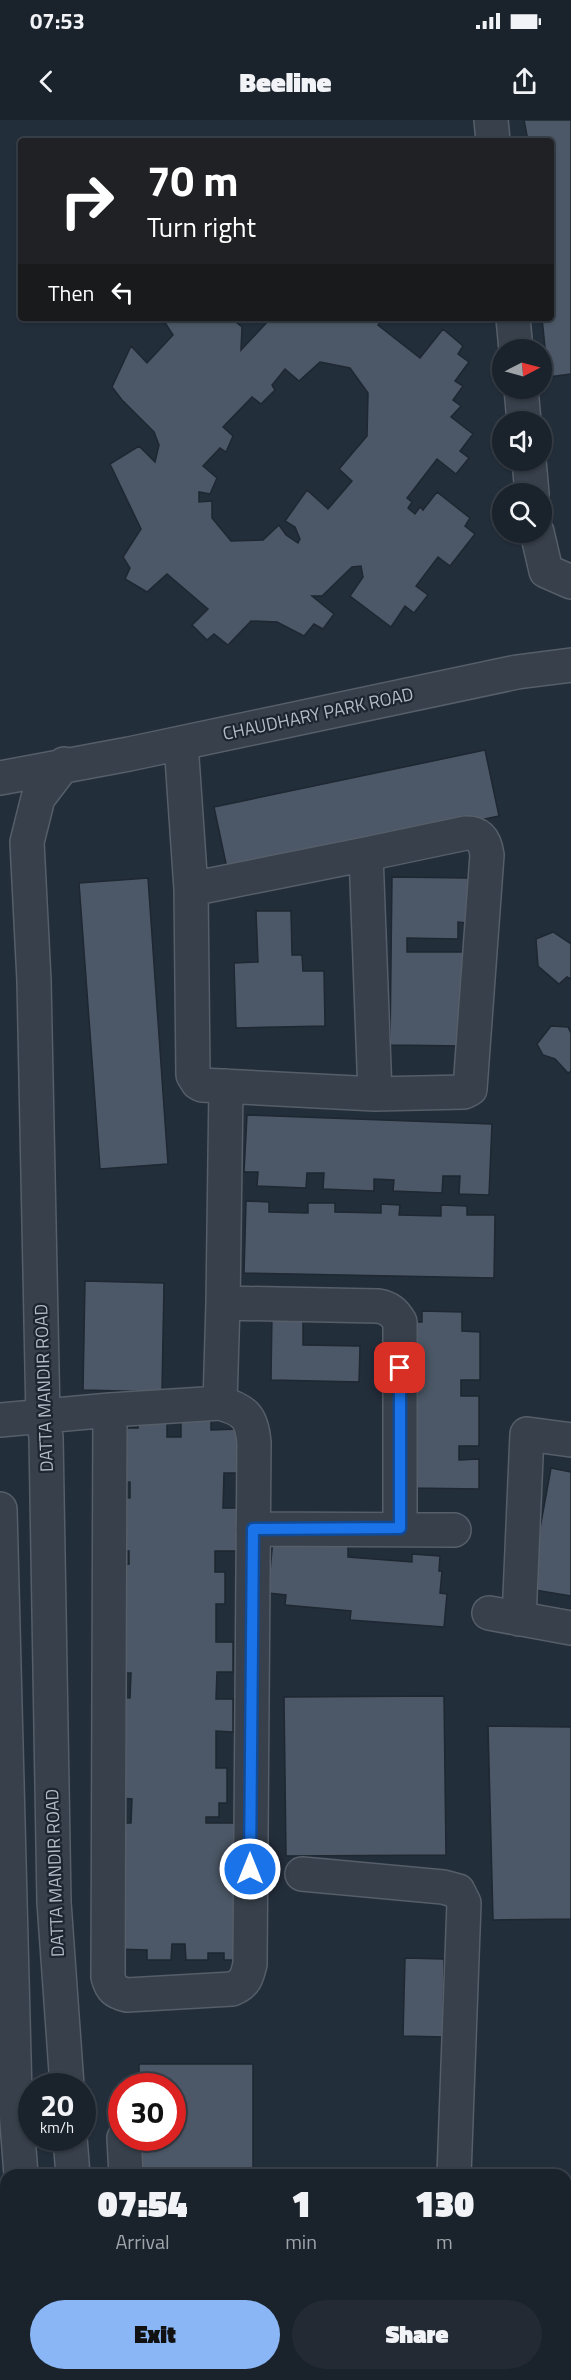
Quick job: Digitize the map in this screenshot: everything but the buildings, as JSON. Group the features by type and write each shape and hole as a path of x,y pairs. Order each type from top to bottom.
{"street":[{"path":"491,120 493,138"},
{"path":"513,321 515,339"},
{"path":"540,543 546,571 571,582"},
{"name":"CHAUDHARY PARK ROAD","path":"64,764 180,743 517,672 571,664"},
{"path":"180,743 191,889 193,1074 198,1083 375,1094 464,1092 470,1089 487,855 482,840 473,833 191,889"},
{"path":"0,778 64,764"},
{"name":"DATTA MANDIR ROAD","path":"64,764 38,798 27,842 34,981 43,1417 46,1437 54,1902 66,2073"},
{"path":"366,854 375,1094"},
{"path":"220,1403 224,1303 226,1086"},
{"path":"224,1303 378,1306 394,1313 400,1322 400,1528"},
{"path":"0,1420 110,1410 220,1403 236,1407 246,1415 253,1428 250,1964 248,1976 242,1985 232,1989 127,1995 117,1993 110,1986 108,1977 110,1410"},
{"path":"571,1440 527,1434 504,1616 571,1629"},
{"path":"0,1509 15,2096 21,2169"},
{"path":"253,1529 454,1530"},
{"path":"302,1874 443,1887 458,1891 464,1903 454,2169"},
{"path":"71,2151 73,2169"},
{"path":"125,2151 126,2169"}],"route":[{"path":"250,1869 253,1529 400,1528 400,1368"}]}
